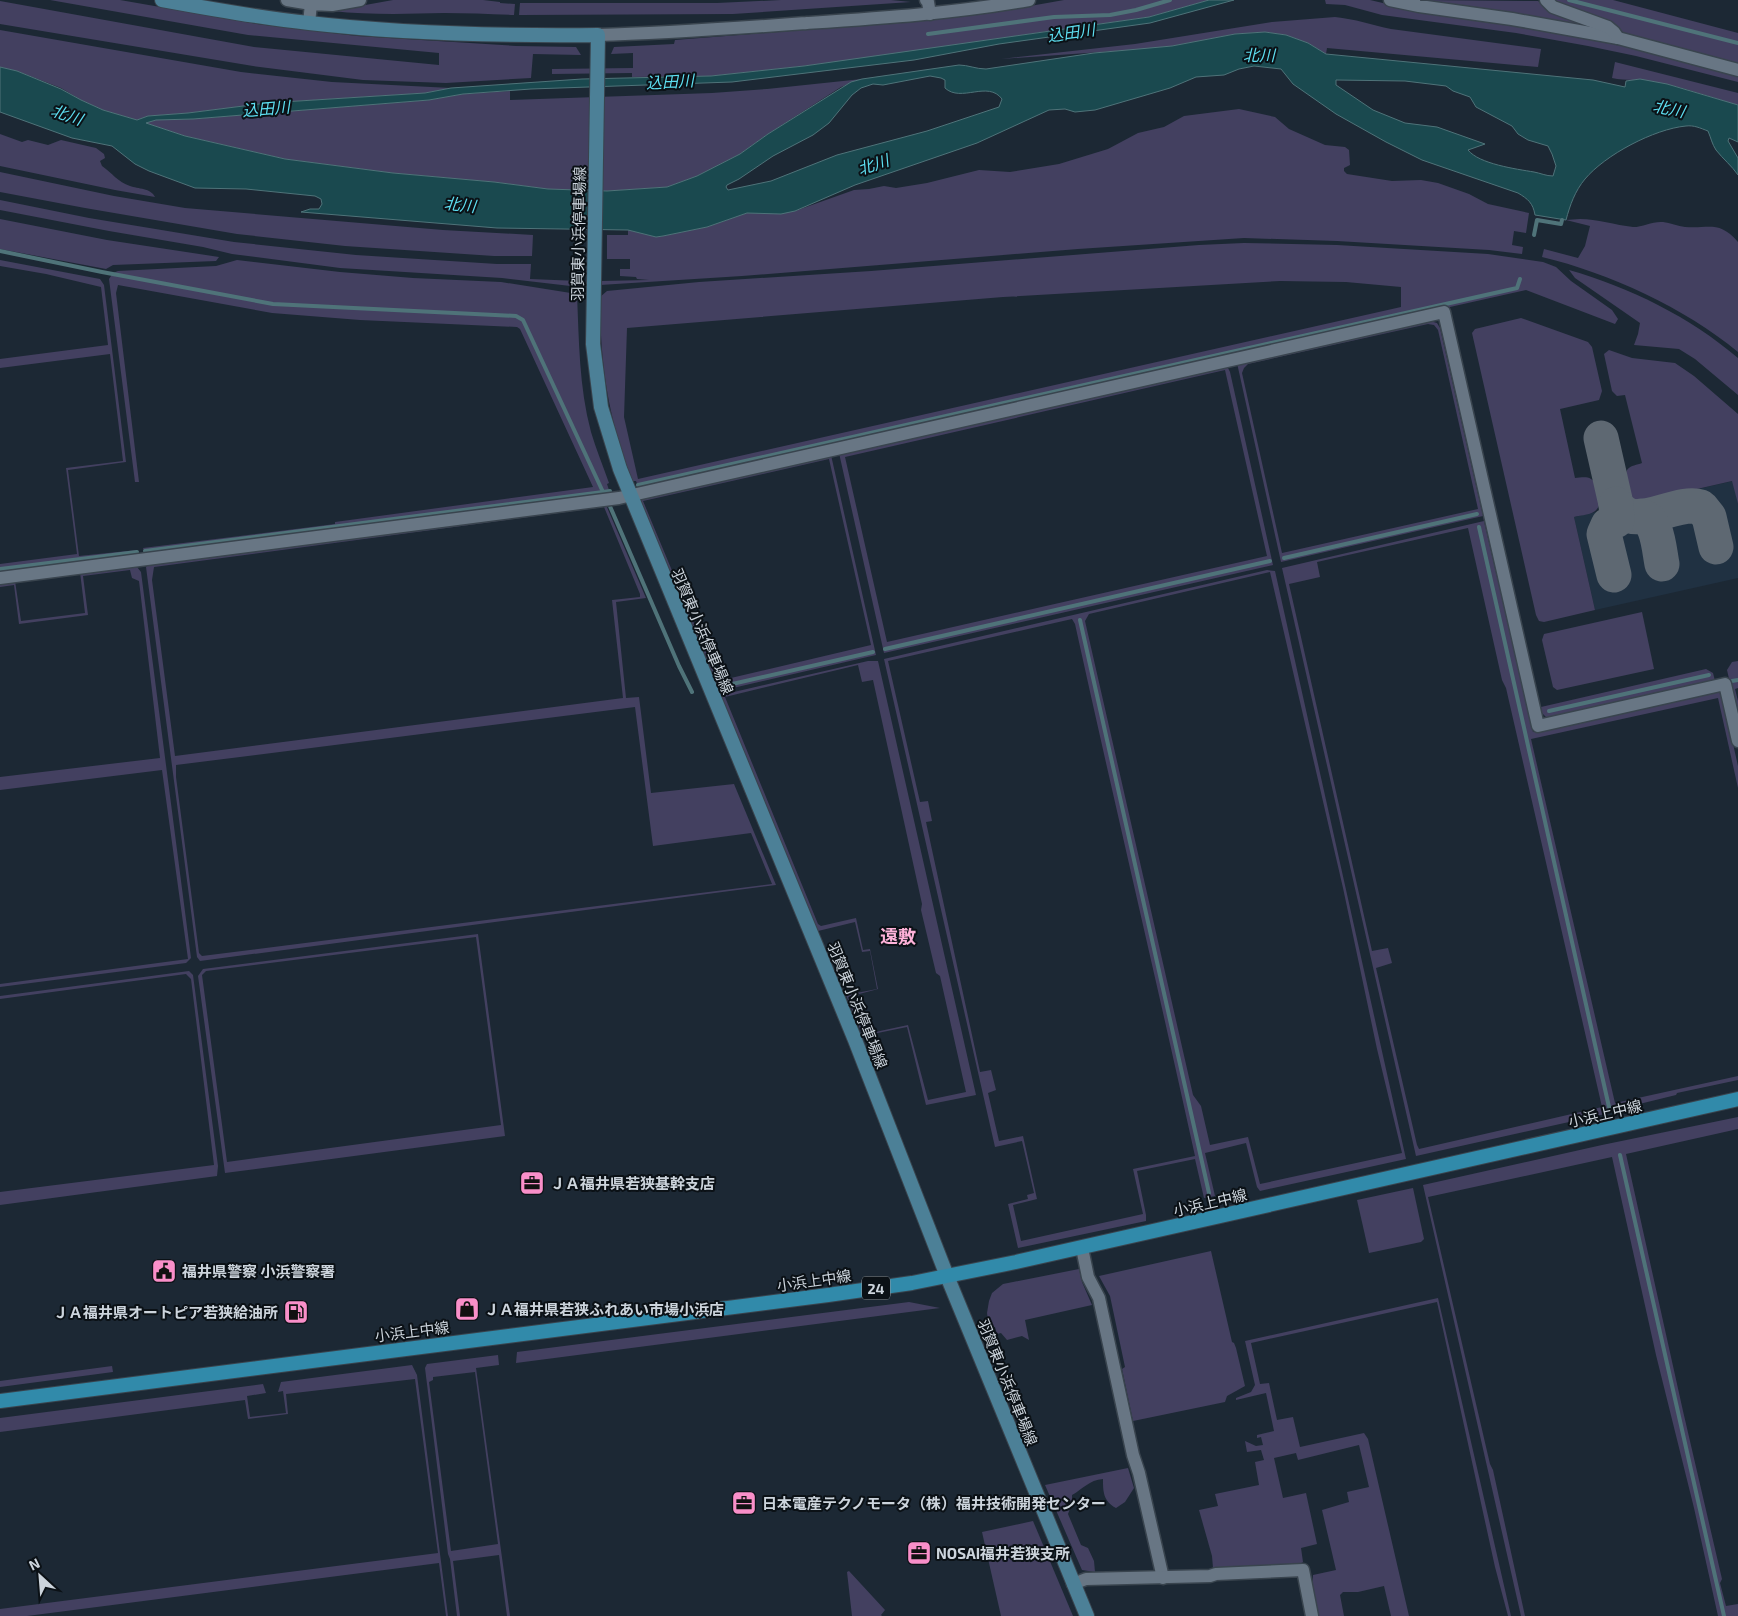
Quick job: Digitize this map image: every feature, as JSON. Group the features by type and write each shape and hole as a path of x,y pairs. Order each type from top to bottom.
{"main road":[{"path":"162,0 309,23 500,36 598,35"},
{"name":"羽賀東小浜停車場線","path":"598,35 593,344 598,387 613,451 855,1040 947,1276 1087,1616"},
{"name":"小浜上中線","path":"0,1402 828,1296 947,1276 1082,1248 1738,1099"}],"street":[{"path":"287,0 332,5 360,0"},
{"path":"926,0 930,14"},
{"path":"598,35 674,32 930,14 1029,0"},
{"path":"1390,0 1618,38 1738,70"},
{"path":"1546,0 1553,7 1608,27 1618,38"},
{"path":"309,23 311,4"},
{"path":"0,578 630,496 1444,312 1538,726 1725,684 1738,741"},
{"path":"1082,1248 1088,1277 1099,1298 1133,1455 1139,1473 1163,1578"},
{"path":"1073,1584 1086,1579 1163,1578 1303,1570 1312,1616"}],"shaded area":[{"path":"50,0 120,0 257,24 357,36 516,46 576,47 581,55 533,54 531,78 446,83 363,80 253,66 0,24 0,1 254,47 439,65 439,53 248,35"},
{"path":"393,0 483,0 515,4 514,15 453,13 374,14 332,11"},
{"path":"781,0 891,0 911,2 733,14 519,15 520,3 717,3"},
{"path":"1064,0 1209,0 1149,17 894,55 804,66 711,76 632,77 632,73 552,74 552,69 633,68 633,53 611,54 614,47 674,44 675,40 930,20 990,13"},
{"path":"1325,0 1370,0 1607,41 1738,75 1738,82 1588,46 1516,33 1382,15 1345,5 1326,4"},
{"path":"1422,0 1538,1 1545,6 1608,31 1563,22"},
{"path":"1555,0 1613,0 1738,33 1738,64 1623,34 1559,5"},
{"path":"1335,17 1391,29 1541,49 1538,67 1327,48 1326,54 1308,43 1286,35 1265,32 1235,34 1172,46 1144,49 1001,59 1135,44 1272,22"},
{"path":"0,30 241,72 332,82 451,88 425,93 267,103 148,116 137,120 103,110 61,88 17,71 0,67"},
{"path":"1615,62 1738,93 1738,105 1665,84 1612,78"},
{"path":"862,79 841,87 740,154 697,176 667,187 607,191 548,189 393,173 285,159 185,136 145,123 156,120 193,119 429,100 463,94 510,91 510,100 712,93"},
{"path":"1239,109 1275,117 1289,129 1325,145 1345,147 1349,150 1350,165 1344,168 1347,174 1392,181 1421,180 1438,183 1469,194 1488,204 1529,213 1526,233 1514,231 1512,245 1523,247 1522,254 1489,250 1337,241 1244,238 600,285 601,281 649,280 620,276 620,269 630,269 630,259 607,259 607,235 628,235 628,230 656,237 663,236 707,227 747,213 795,211 854,190 884,186 896,188 927,183 979,170 1010,172 1059,164 1108,149 1138,133 1164,127 1184,116"},
{"path":"0,134 22,142 28,140 48,145 61,140 96,148 104,154 105,158 100,161 102,166 115,177 133,187 151,192 155,197 0,166"},
{"path":"0,172 114,196 185,208 443,230 533,235 532,256 494,256 345,246 237,234 0,192"},
{"path":"0,200 89,218 234,242 356,255 497,264 531,264 530,279 579,281 579,287 502,278 340,268 232,254 0,210"},
{"path":"0,219 107,240 219,257 216,261 113,265 106,269 0,249"},
{"path":"1580,219 1633,227 1666,222 1685,227 1719,228 1731,235 1738,242 1738,352 1694,321 1645,294 1593,272 1542,257 1544,249 1578,258 1585,246 1590,226 1566,220"},
{"path":"1244,243 1337,245 1488,254 1543,262 1556,267 1571,281 1612,310 1618,319 1615,324 1526,290 639,488 636,481 632,481 611,412 604,368 600,297 607,291 699,282 871,271","holes":["1280,281 1346,282 1401,287 1401,307 638,479 624,417 627,328 1003,297"]},
{"path":"0,260 100,279 104,285 126,462 68,470 79,556 137,550 135,555 0,573 0,564 77,554 66,468 123,461 110,354 0,368 0,359 108,345 101,287 46,274 0,266"},
{"path":"237,260 340,272 501,282 577,294 580,363 584,398 591,432 609,483 607,484 610,493 146,555 143,548 335,524 335,522 593,487 520,329 517,327 360,320 272,313 118,285 116,293 139,482 135,482 109,279 113,273 118,271 216,266"},
{"path":"1569,270 1614,285 1658,305 1700,329 1719,343 1738,358 1738,395 1695,359 1679,349 1634,345 1640,323 1575,278"},
{"path":"1521,318 1588,342 1592,347 1602,391 1599,400 1560,409 1575,478 1585,477 1591,479 1596,484 1599,493 1600,502 1595,511 1590,514 1574,517 1595,610 1544,622 1539,621 1536,615 1472,333 1475,329"},
{"path":"1430,321 1437,323 1440,328 1483,516 1281,562 1237,363","holes":["1428,324 1434,325 1438,330 1478,509 1282,553 1242,373 1244,368 1248,364"]},
{"path":"1609,350 1632,358 1675,363 1694,376 1738,414 1738,504 1732,481 1640,502 1630,497 1626,480 1627,470 1642,463 1625,395 1617,396 1612,391 1604,354"},
{"path":"1227,366 1230,372 1273,565 884,653 839,453","holes":["1225,370 1267,556 887,642 845,457"]},
{"path":"831,455 876,655 720,691 640,499","holes":["829,459 871,645 718,681 643,501"]},
{"path":"1733,481 1738,504 1738,578 1595,610 1574,517"},
{"path":"606,505 646,598 616,602 626,698 639,697 651,793 734,784 776,885 200,961 197,957 146,567 150,563","holes":["604,507 640,594 640,597 612,600 623,698 175,756 152,580 154,567","635,707 653,846 751,833 772,884 202,956 199,953 176,765"]},
{"path":"1484,521 1533,732 1717,691 1722,695 1738,766 1738,788 1718,698 1531,739 1615,1103 1738,1076 1738,1080 1677,1093 1676,1095 1605,1114 1416,1156 1282,568","holes":["1468,528 1502,680 1506,688 1602,1107 1419,1149 1376,968 1392,963 1388,948 1372,951 1289,584 1320,577 1317,562"]},
{"path":"134,565 141,572 191,958 186,963 0,987 0,984 188,959 162,770 0,790 0,777 160,758 139,581 132,578 130,570 83,576 88,615 19,624 14,585 0,587 0,583 15,581 21,621 85,613 80,572"},
{"path":"1267,570 1275,571 1406,1159 1260,1191 1257,1187 1246,1143 1205,1153 1215,1196 1204,1198 1195,1159 1137,1171 1146,1221 1018,1248 1008,1204 1028,1199 1027,1195 1034,1193 1022,1141 995,1147 884,659","holes":["1270,572 1402,1153 1260,1184 1248,1137 1210,1145 1201,1106 1193,1095 1085,621 1089,614","1072,619 1075,624 1195,1156 1133,1169 1143,1214 1021,1241 1013,1205 1037,1199 1023,1136 999,1141 988,1093 996,1090 991,1070 980,1072 926,822 932,821 928,801 920,802 888,661"]},
{"path":"1642,612 1654,669 1557,690 1553,687 1542,640 1544,634"},
{"path":"868,661 878,661 976,1095 926,1105 907,1027 863,1036 846,995 877,989 870,951 862,952 855,922 818,931 721,695","holes":["858,665 862,682 873,680 922,904 921,910 936,973 940,976 966,1092 928,1100 908,1025 866,1034 863,1032 848,997 878,989 870,949 863,950 856,918 821,926 818,924 725,697"]},
{"path":"1738,661 1738,688 1735,689 1738,701 1738,718 1727,670 1732,662"},
{"path":"1706,669 1713,673 1715,681 1547,718 1542,713 1541,707"},
{"path":"478,934 505,1136 225,1173 198,976 203,969","holes":["476,937 501,1125 227,1162 202,975 206,971"]},
{"path":"189,971 193,975 218,1166 217,1176 0,1205 0,1192 214,1165 191,979 186,974 0,999 0,996"},
{"path":"1738,1117 1738,1129 1626,1154 1722,1579 1720,1583 1726,1606 1738,1604 1738,1616 1718,1616 1694,1508 1656,1355 1612,1157 1428,1197 1490,1464 1493,1470 1525,1616 1521,1616 1423,1185"},
{"path":"1413,1188 1424,1239 1421,1242 1369,1253 1357,1200"},
{"path":"1211,1251 1232,1342 1236,1348 1245,1386 1227,1396 1225,1402 1133,1421 1122,1369 1125,1367 1110,1296 1099,1276"},
{"path":"1079,1269 1082,1282 1092,1305 1025,1320 1029,1340 1022,1336 1007,1340 1001,1333 997,1334 995,1327 989,1328 987,1313 989,1301 992,1293 1003,1284"},
{"path":"1438,1298 1511,1616 1508,1616 1495,1567 1437,1302 1251,1343 1260,1384 1269,1383 1277,1420 1293,1417 1300,1447 1364,1433 1368,1439 1409,1616 1391,1616 1384,1586 1358,1592 1343,1592 1340,1595 1344,1616 1318,1616 1312,1591 1313,1575 1336,1570 1322,1510 1349,1502 1347,1492 1369,1487 1359,1445 1298,1460 1296,1453 1274,1458 1283,1498 1306,1493 1317,1544 1301,1548 1303,1562 1300,1564 1213,1568 1212,1556 1199,1510 1218,1506 1215,1494 1259,1485 1255,1462 1264,1460 1261,1450 1247,1452 1245,1441 1256,1446 1263,1445 1261,1437 1257,1438 1257,1435 1274,1431 1266,1393 1236,1400 1236,1398 1251,1392 1255,1385 1245,1341"},
{"path":"909,1302 940,1308 516,1363 517,1352"},
{"path":"498,1355 499,1365 476,1368 510,1616 507,1616 499,1555 453,1561 460,1616 457,1616 425,1368 427,1364","holes":["475,1372 498,1544 451,1551 429,1382 433,1380 433,1377"]},
{"path":"412,1365 417,1375 448,1616 446,1616 439,1563 27,1616 0,1616 0,1609 438,1553 415,1379 286,1394 288,1414 248,1419 245,1400 0,1432 0,1418 263,1384 266,1393 247,1396 250,1417 286,1413 283,1391 278,1392 281,1382"},
{"path":"112,1366 113,1372 0,1387 0,1381"},
{"path":"1128,1468 1134,1488 1125,1502 1116,1508 1106,1499 1103,1479 1090,1483 1072,1495 1072,1503 1068,1514 1081,1545 1088,1548 1094,1561 1095,1572 1082,1570 1045,1485"},
{"path":"1033,1521 1073,1616 1001,1616 982,1532"},
{"path":"849,1571 885,1610 882,1616 852,1616 847,1572"}],"water":[{"path":"1209,0 1234,0 1150,23 999,44 914,60 732,82 531,89 463,94 429,100 193,119 156,120 146,123 185,136 285,159 393,173 548,189 607,191 667,187 697,176 740,154 768,134 851,82 862,79 959,65 986,69 1094,53 1172,46 1235,34 1265,32 1286,35 1308,43 1326,54 1593,80 1625,87 1626,81 1640,79 1667,84 1738,105 1738,142 1729,138 1728,141 1738,158 1738,175 1716,150 1708,131 1692,126 1673,128 1645,138 1617,152 1594,170 1578,188 1566,220 1535,215 1530,202 1518,193 1422,160 1336,114 1293,84 1281,69 1254,66 1224,75 1196,77 1170,88 1095,110 1075,112 1065,109 1049,110 977,143 855,185 795,211 781,214 747,213 707,227 656,237 628,230 497,228 301,212 319,209 322,204 321,199 315,196 246,189 195,188 135,164 112,146 72,138 0,112 0,67 17,71 61,89 103,110 137,120 148,116 267,103 425,93 451,88 582,79 711,76 804,66 1149,17","holes":["930,76 945,80 945,88 951,92 989,91 996,94 1002,99 999,107 927,131 837,155 771,181 728,190 726,187 773,156 813,135 829,123 852,95 861,88 873,84 883,85","1336,80 1405,81 1446,86 1453,91 1470,97 1476,107 1512,126 1518,134 1528,140 1548,146 1556,166 1553,176 1498,165 1480,159 1468,150 1485,144 1437,127 1405,123 1373,110 1336,85"]}],"waterway":[{"name":"込田川","path":"928,34 1054,17 1110,15 1170,0"},
{"path":"1569,0 1738,43"},
{"path":"1534,235 1537,220 1561,224 1562,220"},
{"path":"0,251 273,304 516,316 523,320 603,492 610,491"},
{"path":"638,485 1517,288 1520,279"},
{"path":"145,551 603,492"},
{"path":"609,504 692,692"},
{"path":"1284,558 1477,514"},
{"path":"1479,527 1609,1107"},
{"path":"0,569 137,552"},
{"path":"885,649 1270,561"},
{"path":"1080,620 1209,1193"},
{"path":"719,687 873,652"},
{"path":"1549,711 1709,675"},
{"path":"1732,681 1738,680"},
{"path":"1620,1155 1724,1616"}],"taxiway":[{"path":"1601,438 1616,504 1623,513 1643,516 1690,506 1701,507 1709,517 1716,547"},
{"path":"1614,575 1604,534 1608,525 1617,520 1616,504"},
{"path":"1641,516 1647,518 1654,529 1659,543 1662,564"}],"place":[{"name":"ＪＡ福井県若狭基幹支店","path":"532,1183"},
{"name":"福井県警察 小浜警察署","path":"164,1271"},
{"name":"ＪＡ福井県若狭ふれあい市場小浜店","path":"467,1309"},
{"name":"ＪＡ福井県オートピア若狭給油所","path":"296,1312"},
{"name":"日本電産テクノモータ（株）福井技術開発センター","path":"744,1503"},
{"name":"NOSAI福井若狭支所","path":"919,1553"}],"district":[{"name":"遠敷","path":"898,936"}],"water label":[{"name":"北川","path":"1259,54"},
{"name":"北川","path":"1669,108"},
{"name":"北川","path":"67,114"},
{"name":"北川","path":"873,164"},
{"name":"北川","path":"460,204"}]}
